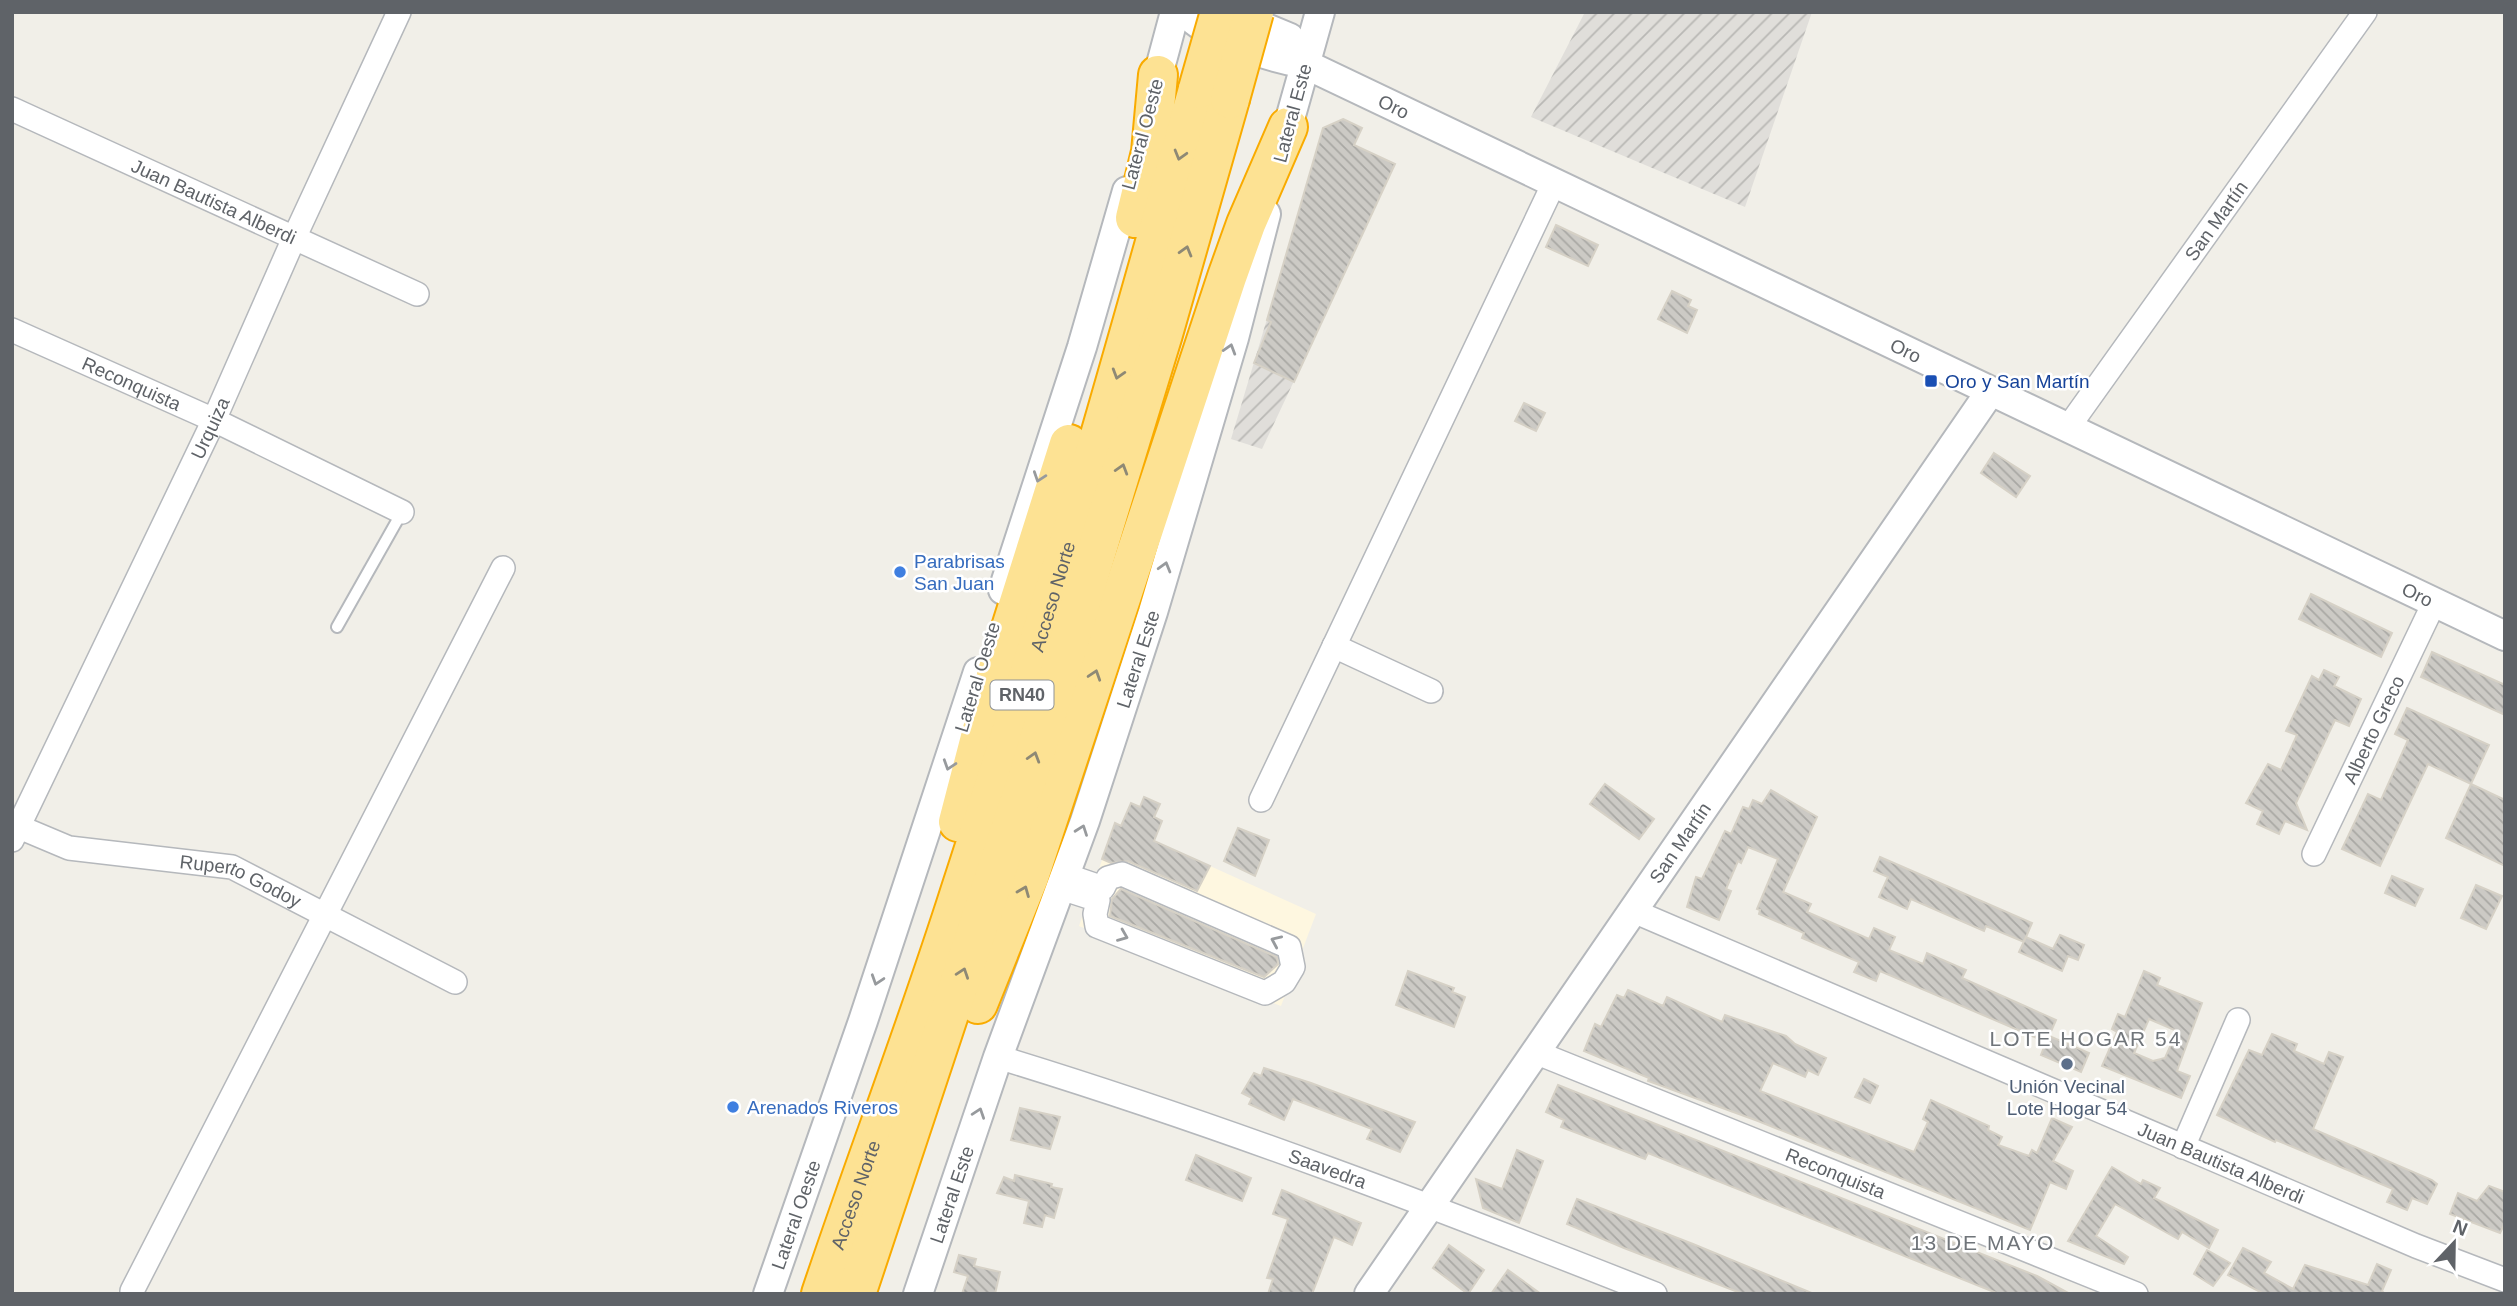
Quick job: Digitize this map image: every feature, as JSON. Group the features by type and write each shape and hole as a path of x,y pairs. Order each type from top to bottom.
{"highway":[{"name":"Acceso Norte","path":"856,1294 1028,776 1163,334 1214,94 1220,12"},
{"name":"Acceso Norte","path":"821,1294 960,894 1133,324 1214,94 1254,12"},
{"path":"876,1135 997,672 1061,471 1146,183 1158,75"},
{"path":"873,1247 1029,877 1227,277 1246,224 1288,127"}],"street":[{"name":"Urquiza","path":"14,831 214,420 295,236 399,12"},
{"name":"Lateral Oeste","path":"768,1294 967,712 1102,281 1175,12"},
{"name":"Oro","path":"1185,12 1196,24 1270,57 1305,64 2505,636"},
{"name":"Oro","path":"1230,12 1290,38 1305,64"},
{"name":"Lateral Este","path":"918,1294 998,1057 1063,881 1153,611 1234,338 1320,12"},
{"name":"San Martín","path":"2067,429 2365,12"},
{"name":"Juan Bautista Alberdi","path":"12,109 417,294"},
{"path":"1261,800 1554,183"},
{"name":"Reconquista","path":"12,330 214,420 402,512"},
{"name":"San Martín","path":"1370,1294 1631,910 1990,392"},
{"path":"132,1291 503,568"},
{"name":"Alberto Greco","path":"2314,854 2434,603"},
{"path":"1334,646 1431,691"},
{"name":"Ruperto Godoy","path":"14,831 69,848 232,867 455,982"},
{"path":"1122,874 1289,947 1293,967 1284,982 1265,992 1097,926 1095,914 1098,900 1063,881 1103,888 1108,878 1122,874"},
{"name":"Juan Bautista Alberdi","path":"1631,910 2416,1247 2505,1280"},
{"path":"2183,1147 2238,1020"},
{"name":"Reconquista","path":"1535,1052 2136,1294"},
{"name":"Saavedra","path":"998,1057 1207,1123 1432,1205 1619,1287 1655,1294"}],"lane":[{"path":"337,626 402,512"}],"shaded area":[{"path":"1585,12 1812,12 1745,207 1531,117"},
{"path":"1297,219 1357,247 1262,449 1231,439"},
{"path":"1115,823 1316,914 1281,1006 1079,926"}],"building":[{"path":"1343,119 1362,128 1354,145 1395,164 1294,382 1254,363 1271,322 1267,320 1323,128"},
{"path":"1556,225 1598,245 1588,266 1546,247"},
{"path":"1672,291 1691,300 1688,306 1697,310 1687,333 1658,319"},
{"path":"1524,403 1545,413 1536,431 1515,421"},
{"path":"1994,453 2030,476 2016,497 1981,473"},
{"path":"2311,594 2392,633 2381,657 2299,619"},
{"path":"2432,652 2505,685 2505,715 2421,677"},
{"path":"2324,670 2339,677 2334,686 2361,699 2349,726 2335,720 2296,803 2307,830 2285,821 2279,834 2257,824 2263,811 2246,803 2268,764 2281,770 2297,735 2286,731 2312,676 2319,680"},
{"path":"2407,708 2489,745 2471,784 2428,764 2380,866 2342,849 2368,794 2381,800 2408,740 2395,734"},
{"path":"1605,784 1654,819 1639,839 1590,804"},
{"path":"2471,784 2505,800 2505,866 2446,838"},
{"path":"1771,790 1817,817 1783,892 1811,904 1807,912 1869,939 1874,928 1895,937 1889,950 1923,964 1927,953 1966,970 1962,978 2056,1020 2049,1036 2089,1053 2081,1072 2041,1055 2046,1042 1880,971 1876,981 1854,972 1859,962 1802,938 1804,933 1759,914 1760,910 1757,909 1778,859 1748,847 1741,863 1738,861 1726,889 1731,891 1719,920 1687,907 1696,877 1702,879 1725,831 1731,834 1743,807 1749,809 1753,800 1762,804"},
{"path":"1144,797 1160,804 1154,817 1162,821 1154,841 1210,866 1197,891 1128,861 1111,863 1102,859 1115,823 1121,826 1131,803 1140,807"},
{"path":"1238,828 1269,840 1255,876 1224,861"},
{"path":"1880,857 2032,923 2024,942 1986,926 1984,931 1911,899 1907,909 1879,897 1888,877 1874,871"},
{"path":"2392,876 2423,889 2415,906 2385,893"},
{"path":"2476,885 2502,896 2486,929 2461,918"},
{"path":"1121,889 1277,957 1278,964 1264,977 1110,916 1112,899"},
{"path":"2060,935 2084,945 2078,960 2068,956 2062,971 2019,952 2026,937 2053,949"},
{"path":"1408,971 1454,988 1452,992 1465,997 1454,1027 1396,1005"},
{"path":"2144,971 2160,978 2157,985 2202,1003 2177,1071 2190,1076 2181,1098 2102,1066 2117,1032 2112,1029 2118,1014 2125,1017","holes":["2149,1019 2177,1031 2165,1058 2153,1061 2134,1053"]},
{"path":"1628,990 1663,1006 1667,997 1722,1022 1725,1015 1786,1036 1795,1044 1826,1058 1818,1075 1808,1070 1805,1077 1773,1063 1760,1091 1914,1152 1928,1122 1923,1119 1931,1100 1989,1126 1988,1130 2002,1137 1998,1145 2029,1156 2032,1150 2037,1153 2052,1118 2072,1127 2053,1161 2073,1171 2066,1189 2050,1182 2030,1230 1758,1121 1648,1081 1649,1078 1584,1051 1595,1024 1601,1027 1617,995 1624,998"},
{"path":"2272,1034 2297,1044 2294,1051 2324,1064 2329,1052 2343,1057 2313,1129 2432,1180 2437,1184 2427,1204 2412,1198 2407,1210 2387,1202 2393,1189 2276,1140 2275,1142 2217,1115 2249,1050 2262,1055"},
{"path":"1264,1068 1415,1122 1400,1152 1367,1139 1372,1129 1293,1099 1284,1120 1249,1104 1252,1098 1242,1093 1254,1073 1261,1076"},
{"path":"1864,1079 1878,1086 1870,1103 1855,1097"},
{"path":"1558,1085 2037,1276 2070,1294 1999,1294 1648,1153 1645,1159 1561,1127 1564,1120 1546,1112"},
{"path":"1020,1108 1060,1117 1050,1149 1011,1140"},
{"path":"1517,1150 1543,1161 1519,1223 1483,1208 1476,1179 1502,1189"},
{"path":"1196,1155 1251,1178 1242,1201 1186,1180"},
{"path":"2112,1167 2141,1184 2143,1180 2160,1188 2154,1198 2218,1230 2209,1248 2182,1232 2178,1239 2115,1204 2096,1236 2128,1257 2124,1264 2068,1241"},
{"path":"1015,1175 1062,1189 1054,1218 1045,1215 1042,1227 1024,1223 1029,1201 997,1193 1004,1177 1014,1181"},
{"path":"2489,1186 2505,1192 2505,1223 2500,1233 2450,1214 2458,1193 2477,1201"},
{"path":"1282,1190 1361,1223 1352,1245 1334,1237 1312,1294 1268,1294 1273,1279 1267,1278 1288,1219 1273,1214"},
{"path":"1577,1199 1814,1294 1743,1294 1624,1248 1567,1224"},
{"path":"1449,1245 1484,1270 1468,1294 1433,1268"},
{"path":"2243,1248 2271,1262 2264,1273 2293,1289 2305,1265 2368,1285 2377,1264 2391,1270 2382,1291 2385,1294 2264,1294 2228,1275"},
{"path":"2207,1250 2230,1263 2213,1286 2194,1274"},
{"path":"959,1255 976,1259 974,1266 1000,1272 995,1294 962,1294 968,1276 954,1272"},
{"path":"1508,1270 1541,1294 1491,1294"}],"place":[{"name":"Oro y San Martín","path":"1931,381"},
{"name":"Parabrisas San Juan","path":"900,572"},
{"name":"Unión Vecinal Lote Hogar 54","path":"2067,1064"},
{"name":"Arenados Riveros","path":"733,1107"}],"district":[{"name":"LOTE HOGAR 54","path":"2086,1039"},
{"name":"13 DE MAYO","path":"1983,1243"}]}
